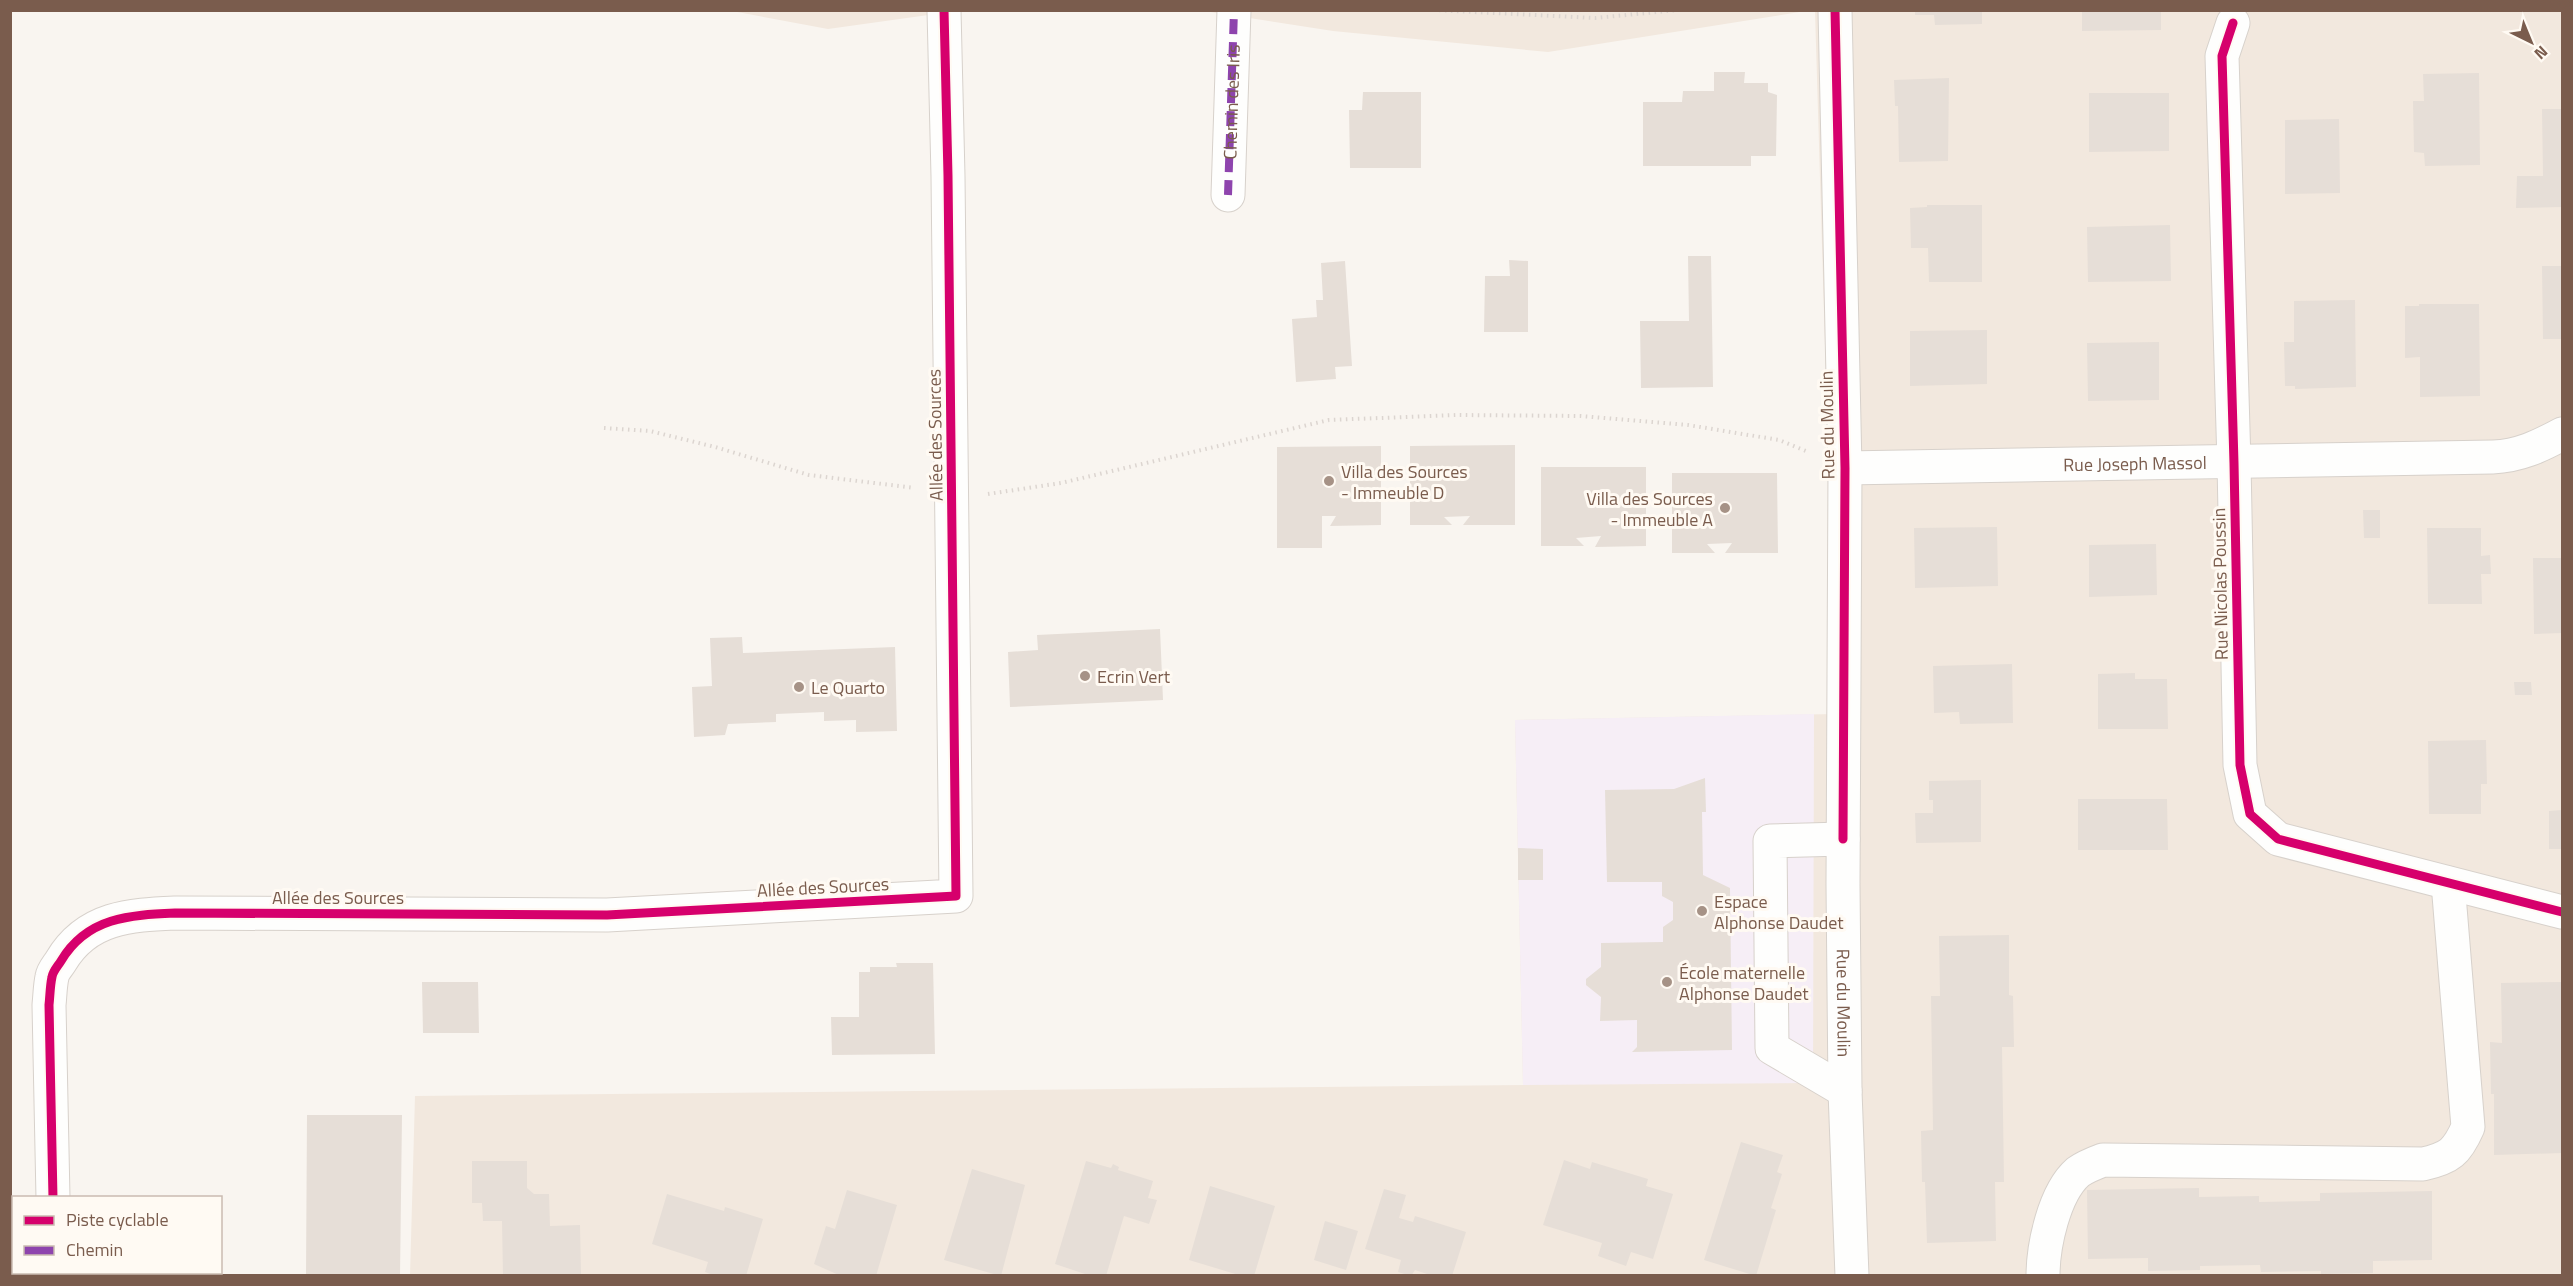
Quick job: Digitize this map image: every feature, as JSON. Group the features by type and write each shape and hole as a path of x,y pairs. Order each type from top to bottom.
{"street":[{"name":"Allée des Sources","path":"53,1196 49,1005 52,975 67,950 86,933 108,920 175,913 607,915 956,896 944,10"},
{"name":"Chemin des Iris","path":"1228,195 1234,10"},
{"name":"Rue du Moulin","path":"1835,10 1845,468 1843,839 1845,1091 1852,1275"},
{"name":"Rue Nicolas Poussin","path":"2239,15 2222,56 2240,765 2250,814 2278,839 2562,912"},
{"name":"Rue Joseph Massol","path":"1845,468 2234,463 2512,456 2536,448 2562,434"},
{"path":"1843,839 1770,841 1772,1048 1845,1091"},
{"path":"2043,1275 2043,1251 2062,1194 2078,1172 2103,1160 2423,1164 2443,1160 2459,1147 2468,1127 2448,883"}],"path":[{"path":"1433,10 1595,18 1678,10"},
{"path":"604,428 650,431 715,447 809,476 988,494 1061,483 1329,420 1457,415 1580,416 1688,425 1779,440 1845,468"}],"shaded area":[{"path":"732,11 957,11 828,29"},
{"path":"1204,11 1806,11 1548,52 1333,31"},
{"path":"1815,11 2562,11 2562,1275 410,1276 415,1096 1523,1085 1515,720 1836,714"},
{"name":"École maternelle Alphonse Daudet","path":"1814,714 1813,1083 1523,1085 1515,720"}],"building":[{"path":"1915,10 1982,10 1982,24 1935,25 1934,15 1915,15"},
{"path":"2082,10 2161,10 2161,30 2082,31"},
{"path":"1714,72 1745,72 1744,83 1768,83 1768,92 1777,95 1776,156 1751,156 1751,166 1643,166 1643,102 1682,102 1683,91 1714,91"},
{"path":"2479,73 2480,165 2425,166 2424,153 2414,152 2413,101 2424,101 2423,74"},
{"path":"1949,78 1948,161 1899,162 1898,106 1895,106 1894,80"},
{"path":"1363,92 1421,92 1421,168 1350,168 1349,110 1362,110"},
{"path":"2089,93 2169,93 2169,151 2089,152"},
{"path":"2542,109 2562,109 2562,207 2516,208 2517,176 2543,176"},
{"path":"2339,119 2340,193 2285,194 2285,120"},
{"path":"1927,205 1982,205 1982,282 1929,282 1928,248 1911,248 1910,208 1927,207"},
{"path":"2170,225 2171,281 2088,282 2087,227"},
{"path":"1688,256 1711,256 1713,387 1641,388 1640,321 1689,321"},
{"path":"1509,260 1528,261 1528,332 1484,332 1485,276 1510,276"},
{"path":"1345,261 1352,366 1335,367 1336,379 1296,382 1292,319 1317,317 1316,300 1323,300 1321,263"},
{"path":"2542,266 2562,266 2562,339 2543,339"},
{"path":"2355,300 2356,387 2295,389 2295,386 2285,386 2284,342 2294,342 2294,301"},
{"path":"2419,304 2479,304 2480,396 2420,397 2420,357 2405,358 2405,306 2419,306"},
{"path":"1987,330 1987,384 1910,386 1910,331"},
{"path":"2159,342 2159,400 2088,401 2087,343"},
{"path":"1515,445 1515,525 1463,525 1470,516 1444,517 1452,525 1410,525 1410,446"},
{"name":"Villa des Sources - Immeuble D","path":"1381,446 1381,525 1330,526 1336,516 1322,516 1322,548 1277,548 1277,447"},
{"path":"1541,467 1646,467 1646,546 1595,547 1601,536 1576,538 1584,546 1541,546"},
{"name":"Villa des Sources - Immeuble A","path":"1672,473 1777,473 1778,553 1725,553 1732,543 1707,544 1715,553 1672,553"},
{"path":"2363,510 2380,510 2380,538 2364,538"},
{"path":"1997,527 1998,586 1915,588 1914,528"},
{"path":"2427,528 2481,528 2481,556 2490,555 2491,574 2481,574 2482,604 2428,604"},
{"path":"2156,544 2157,595 2089,597 2089,545"},
{"path":"2533,558 2562,558 2562,633 2534,634"},
{"name":"Ecrin Vert","path":"1160,629 1163,700 1010,707 1008,652 1038,650 1037,635"},
{"name":"Le Quarto","path":"742,637 743,653 895,647 897,731 856,732 856,720 824,721 824,712 776,714 776,722 728,724 725,735 694,737 692,687 712,686 710,638"},
{"path":"2012,664 2013,723 1960,724 1959,712 1934,713 1933,666"},
{"path":"2135,673 2135,679 2167,679 2168,729 2098,729 2098,674"},
{"path":"2514,682 2531,682 2532,695 2515,695"},
{"path":"2486,740 2487,784 2481,784 2481,814 2429,814 2428,741"},
{"name":"Espace Alphonse Daudet","path":"1705,778 1706,812 1702,812 1703,875 1730,888 1732,1050 1632,1052 1637,1047 1637,1020 1600,1021 1601,997 1586,985 1586,979 1601,967 1601,943 1663,942 1663,927 1673,920 1673,902 1662,896 1662,882 1607,882 1605,790 1674,789"},
{"path":"1981,780 1981,842 1916,843 1915,813 1933,813 1933,800 1929,800 1929,781"},
{"path":"2078,799 2167,799 2168,850 2078,850"},
{"path":"2562,810 2562,849 2549,849 2549,811"},
{"path":"1518,848 1543,849 1543,880 1518,880"},
{"path":"2009,935 2009,995 2013,996 2014,1047 2002,1047 2004,1182 1995,1182 1996,1241 1927,1243 1921,1131 1933,1130 1931,996 1940,996 1939,936"},
{"path":"896,963 933,963 935,1054 832,1055 831,1017 859,1017 859,972 870,972 870,967 897,967"},
{"path":"422,982 478,982 479,1033 423,1033"},
{"path":"2562,982 2562,1153 2494,1155 2494,1094 2491,1094 2490,1042 2502,1043 2501,983"},
{"path":"307,1115 402,1115 400,1276 306,1276"},
{"path":"1741,1142 1783,1155 1777,1172 1782,1174 1771,1208 1776,1210 1756,1276 1704,1260"},
{"path":"1564,1160 1590,1169 1592,1162 1648,1179 1646,1186 1673,1194 1653,1259 1631,1252 1626,1266 1598,1256 1602,1243 1543,1225"},
{"path":"472,1161 527,1161 527,1188 534,1194 549,1194 550,1226 580,1225 581,1275 503,1276 502,1221 483,1221 482,1203 472,1203"},
{"path":"1086,1161 1111,1168 1113,1164 1119,1167 1118,1170 1153,1181 1148,1198 1157,1200 1149,1224 1124,1216 1106,1276 1091,1276 1055,1264"},
{"path":"972,1169 1025,1185 1001,1276 944,1260"},
{"path":"1210,1186 1275,1206 1254,1276 1242,1276 1189,1260"},
{"path":"2199,1188 2199,1197 2259,1196 2259,1202 2320,1201 2320,1193 2432,1191 2432,1260 2373,1261 2373,1273 2321,1274 2321,1271 2261,1272 2260,1265 2200,1266 2200,1270 2148,1271 2148,1258 2088,1259 2087,1190"},
{"path":"1384,1189 1406,1195 1399,1218 1413,1222 1415,1216 1466,1232 1452,1276 1433,1276 1415,1270 1411,1276 1398,1272 1401,1260 1365,1249"},
{"path":"847,1190 897,1205 876,1276 841,1276 814,1264 826,1226 835,1229"},
{"path":"667,1194 724,1211 725,1207 763,1219 746,1276 716,1276 705,1272 708,1262 652,1244"},
{"path":"1325,1221 1358,1231 1346,1270 1314,1260"}],"marked path":[{"path":"1228,195 1234,10"}],"cycle path":[{"path":"53,1196 49,1005 52,977 72,946 83,935 111,921 126,917 175,913 607,915 956,896 944,10"},
{"path":"1835,10 1845,468 1843,839"},
{"path":"2233,23 2222,56 2240,765 2250,814 2278,839 2562,912"}],"place":[{"name":"Villa des Sources - Immeuble D","path":"1329,481"},
{"name":"Villa des Sources - Immeuble A","path":"1725,508"},
{"name":"Ecrin Vert","path":"1085,676"},
{"name":"Le Quarto","path":"799,687"},
{"name":"Espace Alphonse Daudet","path":"1702,911"},
{"name":"École maternelle Alphonse Daudet","path":"1667,982"}]}
